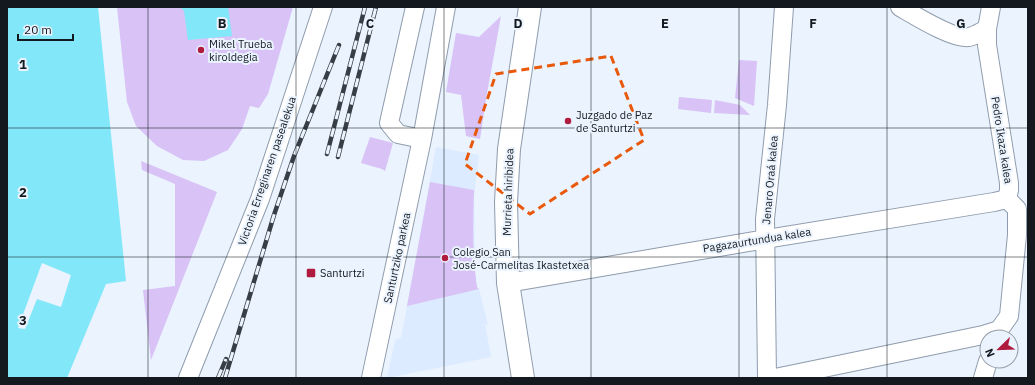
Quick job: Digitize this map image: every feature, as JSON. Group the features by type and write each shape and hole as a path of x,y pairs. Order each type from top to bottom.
{"street":[{"name":"Victoria Erreginaren pasealekua","path":"188,378 260,199 323,7"},
{"path":"415,7 389,123 398,134 422,138"},
{"name":"Santurtziko parkea","path":"371,378 422,138 446,7"},
{"name":"Murrieta hiribidea","path":"523,378 508,283 506,202 509,149 530,7"},
{"name":"Jenaro Oraá kalea","path":"767,378 765,219 777,105 784,7"},
{"path":"900,7 933,25 956,35 969,37 987,29"},
{"name":"Pedro Ikaza kalea","path":"991,7 987,29 987,45 1009,183 1007,199 1017,209 1017,235 1010,316 1001,329"},
{"name":"Pagazaurtundua kalea","path":"508,283 766,239 986,204 1007,199"},
{"path":"775,378 979,336"}],"highlighted area":[{"path":"611,56 644,140 530,214 465,164 496,74"}],"shaded area":[{"name":"Mikel Trueba kiroldegia","path":"117,7 293,7 268,94 259,108 250,106 242,129 228,150 204,161 183,160 157,146 136,126 127,102"},
{"path":"501,16 480,139 466,136 461,95 446,92 456,33 479,37"},
{"path":"739,60 757,61 754,106 735,98"},
{"path":"679,97 712,100 711,113 678,109"},
{"path":"715,100 740,105 750,115 714,113"},
{"path":"370,137 393,143 385,171 361,163"},
{"name":"Colegio San José-Carmelitas Ikastetxea","path":"436,147 479,155 474,197 475,271 477,287 479,289 488,325 485,324 491,357 387,378 395,340 401,338"},
{"path":"141,161 217,192 151,360 143,290 175,286 175,184 142,170"},
{"path":"430,182 474,190 473,226 475,275 477,287 479,289 407,306"}],"water":[{"path":"7,7 98,7 126,281 106,284 67,378 7,378"},
{"path":"180,7 228,7 232,36 188,40 184,11"}],"pier":[{"path":"42,263 71,275 61,307 37,299 25,329 18,328"}],"railway":[{"path":"327,154 365,7"},
{"path":"338,157 376,7"},
{"path":"225,378 274,215 294,156 339,45"},
{"path":"218,378 226,359"}],"place":[{"name":"Mikel Trueba kiroldegia","path":"201,50"},
{"name":"Juzgado de Paz de Santurtzi","path":"568,121"},
{"name":"Colegio San José-Carmelitas Ikastetxea","path":"445,258"},
{"name":"Santurtzi","path":"311,273"}]}
